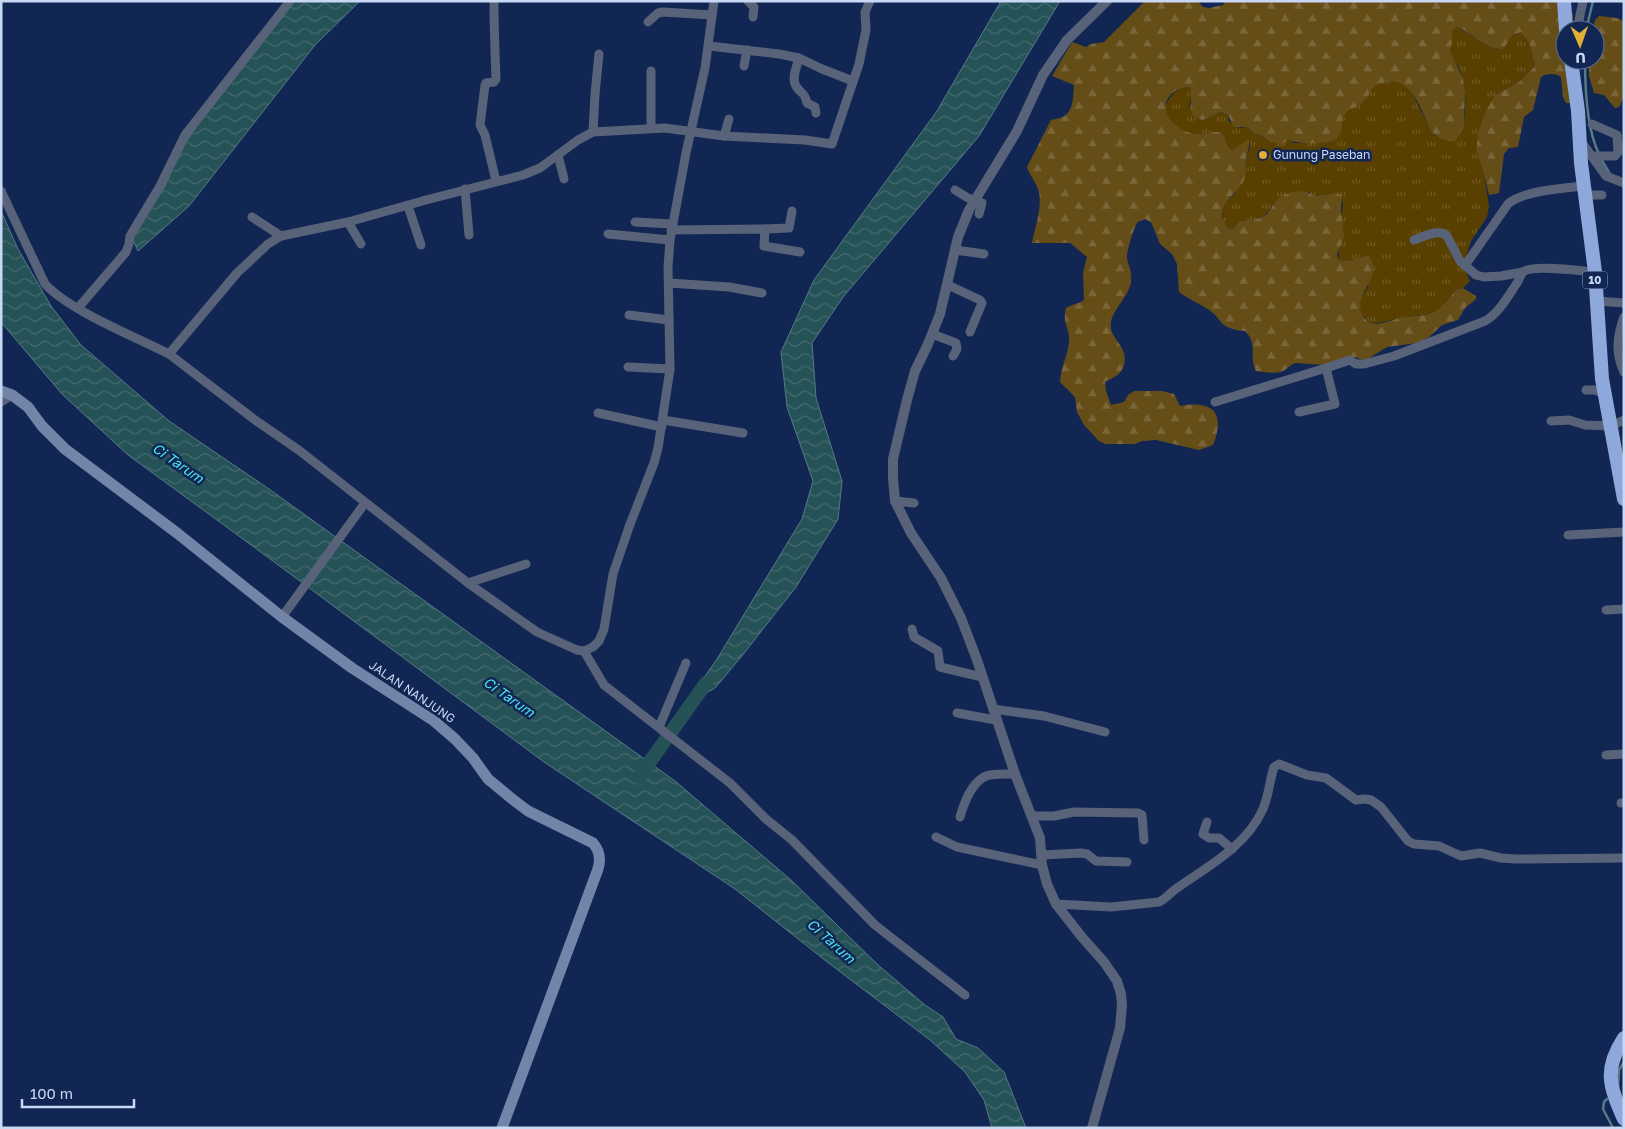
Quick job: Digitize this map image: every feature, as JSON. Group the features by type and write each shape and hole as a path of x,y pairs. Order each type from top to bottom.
{"highway":[{"path":"1564,1 1565,20"},
{"name":"10","path":"1573,70 1595,272 1604,394 1622,473 1624,499"},
{"path":"1624,1038 1611,1061 1610,1072 1614,1098 1624,1119"}],"main road":[{"name":"JALAN NANJUNG","path":"7,393 28,407 42,426 65,449 177,533 282,617 352,668 434,721 473,758 488,779 499,789 528,811 593,843 598,848 600,856 598,869 502,1128"}],"street":[{"path":"78,308 126,252 130,236 160,186 185,135 290,1"},
{"path":"494,1 493,40 496,53 496,79 494,82 486,83 485,85 480,125 485,135 496,181"},
{"path":"1,191 45,284 56,294 78,308 169,354 254,420 300,451 468,583 537,632 576,650 584,651 593,647 599,641 604,629 613,574 628,527 654,463 663,423 670,369 670,240 709,46 714,1"},
{"path":"748,1 754,7 753,18"},
{"path":"169,354 237,273 268,244 281,236 348,222 540,168 578,140 594,132 651,128 679,129 724,136 800,140 832,144 853,81 865,35 865,12 870,1"},
{"path":"1092,1128 1120,1028 1121,994 1117,982 1104,962 1085,942 1056,904 1048,884 1042,860 1040,838 1015,774 961,618 895,502 893,459 915,371 940,314 958,237 976,210 995,169 1017,131 1043,75 1080,26 1107,1"},
{"path":"1579,20 1583,1"},
{"path":"648,22 658,13 663,12 712,15"},
{"path":"709,46 799,58 853,81"},
{"path":"744,66 747,50"},
{"path":"594,132 599,54"},
{"path":"799,58 794,80 795,84 805,95 806,102 815,107 816,113"},
{"path":"651,71 651,128"},
{"path":"724,136 729,119"},
{"path":"1592,124 1618,135 1617,155 1597,156"},
{"path":"1580,140 1597,156 1606,176 1624,183"},
{"path":"558,155 564,178"},
{"path":"465,189 469,235"},
{"path":"1466,264 1513,199 1550,189 1585,190 1602,194"},
{"path":"955,190 976,210"},
{"path":"408,206 421,245"},
{"path":"635,222 672,227 789,228 792,211"},
{"path":"252,217 281,236"},
{"path":"348,222 361,244"},
{"path":"765,229 764,246 800,252"},
{"path":"1414,240 1439,232 1444,233 1460,261 1466,264 1476,275 1481,276 1501,276 1535,268 1595,272"},
{"path":"608,234 670,240"},
{"path":"955,250 984,254"},
{"path":"1215,402 1350,360 1356,364 1364,364 1394,356 1485,321 1494,316 1523,272"},
{"path":"669,283 729,287 762,293"},
{"path":"948,286 980,300 982,304 982,308 970,332"},
{"path":"1596,301 1624,303"},
{"path":"629,314 669,320"},
{"path":"1624,317 1617,344 1624,372"},
{"path":"932,334 956,343 957,349 953,356"},
{"path":"628,367 670,369"},
{"path":"1299,412 1335,404 1326,368"},
{"path":"1586,390 1595,390 1604,394"},
{"path":"1,402 7,393"},
{"path":"598,413 742,433"},
{"path":"1551,421 1568,420 1585,425 1611,426 1624,420"},
{"path":"895,502 914,503"},
{"path":"282,617 365,503"},
{"path":"1568,535 1624,532"},
{"path":"468,583 526,564"},
{"path":"1606,610 1624,609"},
{"path":"912,629 914,637 938,651 940,667 982,677"},
{"path":"584,651 604,686 730,783 766,819 792,840 875,925 965,995"},
{"path":"658,727 686,663"},
{"path":"993,708 1044,716 1105,732"},
{"path":"957,713 996,720"},
{"path":"1606,754 1624,754"},
{"path":"1056,904 1110,907 1159,902 1232,849 1250,830 1268,798 1274,767 1279,764 1307,776 1326,778 1356,800 1371,800 1386,812 1408,841 1414,844 1439,846 1465,856 1480,853 1516,859 1624,858"},
{"path":"960,816 968,797 980,779 988,775 1015,774"},
{"path":"1032,816 1054,816 1074,812 1138,813 1142,815 1144,840"},
{"path":"1207,822 1203,834 1209,838 1219,838 1232,849"},
{"path":"936,837 957,846 1042,860 1080,853 1087,854 1096,861 1127,862"}],"green space":[{"path":"1145,1 1198,1 1203,7 1209,8 1223,5 1226,1 1566,1 1573,14 1573,20 1555,20 1555,70 1566,70 1571,103 1566,103 1563,97 1561,77 1551,74 1541,77 1533,110 1524,117 1518,147 1509,148 1504,154 1499,193 1489,195 1476,150 1479,130 1495,95 1519,82 1534,67 1535,63 1529,43 1521,32 1513,35 1503,49 1496,49 1484,44 1457,27 1452,31 1450,51 1463,79 1465,92 1464,127 1455,142 1442,139 1431,131 1415,97 1403,84 1395,81 1376,85 1362,103 1352,108 1344,116 1339,136 1322,143 1288,140 1282,144 1270,142 1261,135 1254,134 1247,127 1234,127 1228,115 1221,112 1203,120 1191,111 1190,87 1181,88 1174,92 1166,103 1166,109 1172,122 1183,130 1194,134 1220,132 1226,139 1227,146 1232,150 1249,139 1245,178 1223,208 1223,220 1228,228 1233,229 1240,221 1264,216 1277,200 1286,194 1301,191 1314,196 1335,193 1342,195 1341,209 1344,236 1337,254 1338,260 1348,261 1368,255 1373,263 1372,277 1360,304 1362,314 1369,322 1375,324 1428,314 1442,307 1457,289 1463,288 1476,296 1476,299 1465,308 1458,320 1442,325 1429,337 1417,343 1387,347 1366,360 1349,357 1325,365 1295,363 1285,370 1278,372 1256,371 1253,360 1252,341 1245,331 1225,326 1212,312 1179,292 1177,264 1172,254 1160,244 1151,222 1145,219 1136,224 1132,234 1127,256 1131,275 1130,287 1112,317 1111,322 1112,333 1124,352 1124,365 1119,373 1105,382 1106,391 1111,405 1124,402 1128,395 1134,391 1162,391 1174,394 1180,406 1201,405 1208,407 1214,411 1217,417 1217,434 1213,445 1199,450 1156,440 1142,441 1135,444 1105,444 1099,441 1084,425 1077,412 1075,397 1060,382 1069,344 1069,335 1065,321 1066,308 1084,300 1083,273 1087,257 1070,243 1032,243 1040,198 1038,189 1027,167 1051,120 1065,116 1070,109 1074,85 1052,76 1072,42 1086,47 1091,44 1104,42"},
{"path":"1599,16 1617,18 1624,21 1624,96 1619,107 1615,108 1604,95 1594,93 1589,76 1589,70 1605,70 1605,20 1595,20"},
{"path":"1457,27 1484,44 1496,49 1503,49 1513,35 1521,32 1529,43 1535,63 1534,67 1519,82 1495,95 1476,150 1484,174 1489,206 1487,217 1471,241 1465,260 1466,272 1470,281 1463,288 1457,289 1438,310 1425,315 1371,323 1361,314 1359,305 1360,299 1368,287 1368,255 1348,261 1338,260 1343,202 1335,193 1314,196 1309,192 1277,200 1264,216 1240,221 1233,229 1228,228 1223,222 1222,208 1234,195 1246,172 1246,159 1250,146 1249,140 1232,150 1227,146 1226,139 1221,133 1192,134 1181,130 1168,117 1165,107 1174,93 1190,87 1192,94 1189,106 1203,120 1221,112 1228,115 1229,121 1240,128 1247,127 1254,134 1261,135 1270,142 1288,140 1294,143 1309,143 1332,140 1341,131 1342,118 1346,112 1364,101 1367,94 1376,84 1397,81 1403,83 1411,91 1435,136 1464,127 1465,90 1459,68 1450,53 1452,31"}],"water":[{"path":"294,1 360,1 315,45 189,206 138,251 132,238 165,186 179,153 196,127"},
{"path":"1001,1 1060,1 979,136 843,297 812,343 816,398 842,481 838,519 796,587 741,657 715,688 697,698 694,692 717,659 802,519 813,481 787,407 781,352 814,280 937,111"},
{"name":"Ci Tarum","path":"1,211 18,249 51,306 81,345 169,421 269,489 675,781 791,880 878,965 925,1005 943,1017 956,1039 978,1048 1004,1072 1026,1128 992,1128 984,1100 965,1072 930,1040 735,889 544,762 128,455 62,394 1,322"}],"waterway":[{"path":"1588,20 1593,1"},
{"path":"1585,70 1589,121 1599,154"},
{"path":"1601,159 1610,174"},
{"path":"639,777 706,683"},
{"path":"1618,1087 1619,1070 1624,1062"},
{"path":"1607,1099 1604,1102 1603,1109 1613,1128"}],"place":[{"name":"Gunung Paseban","path":"1263,155"}]}
